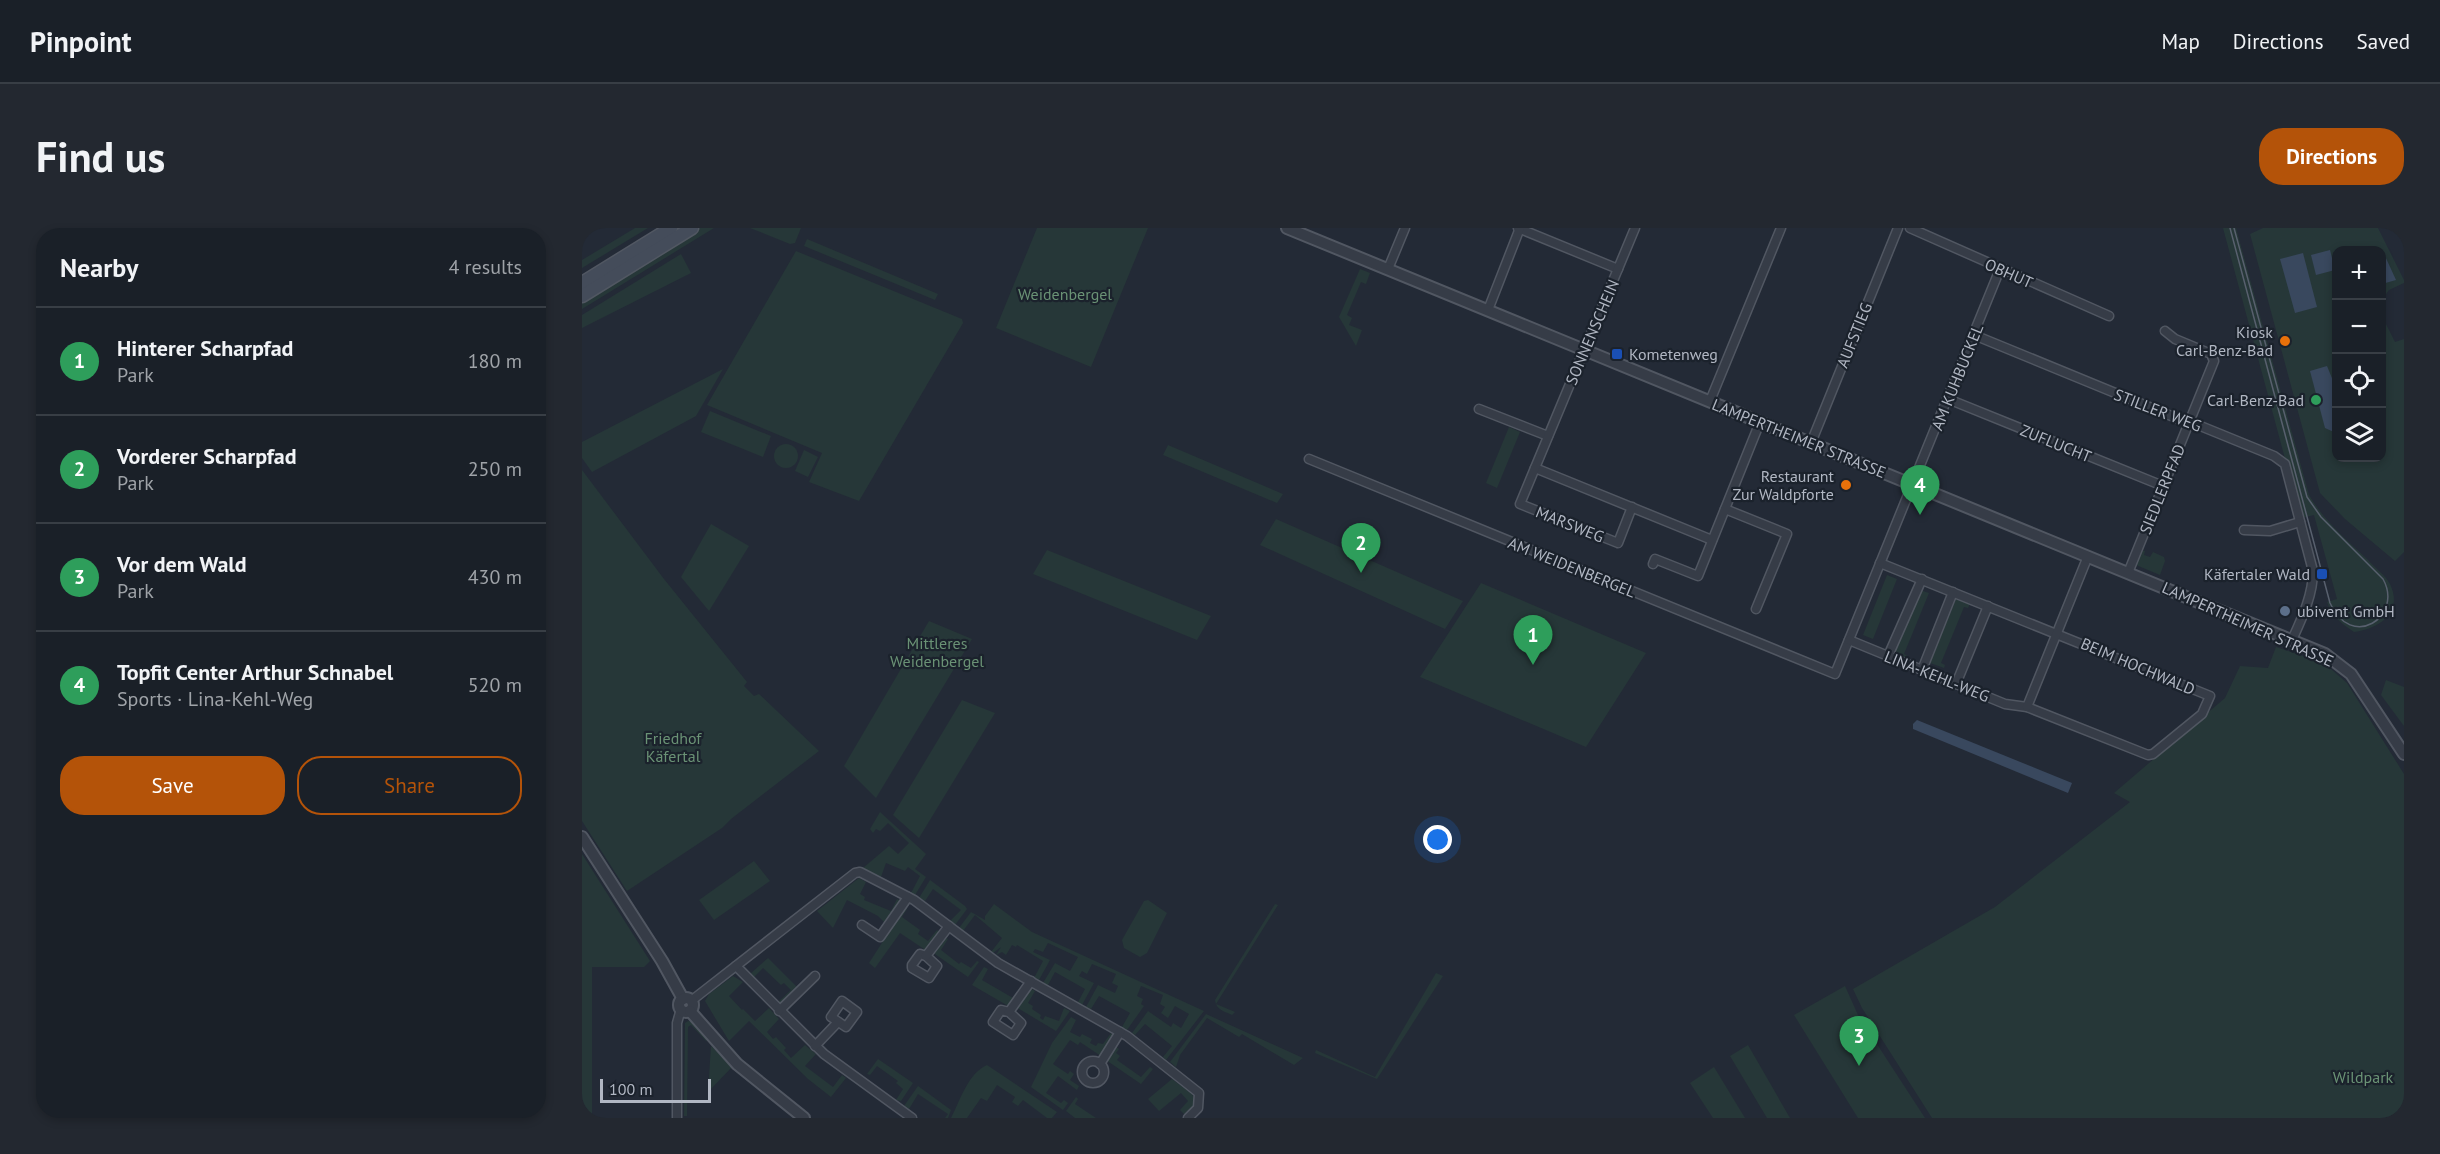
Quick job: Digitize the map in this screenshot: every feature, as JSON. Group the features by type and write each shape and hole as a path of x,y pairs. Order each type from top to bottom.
{"main road":[{"path":"582,283 671,228"},
{"path":"582,296 692,228"}],"street":[{"name":"LAMPERTHEIMER STRASSE","path":"1287,228 2325,654 2351,674 2404,754"},
{"path":"1388,269 1405,228"},
{"path":"1488,310 1519,228 1618,269"},
{"name":"SONNENSCHEIN","path":"1520,504 1635,228"},
{"path":"1710,401 1781,228"},
{"name":"AUFSTIEG","path":"1811,443 1898,228"},
{"name":"OBHUT","path":"1910,228 2109,316"},
{"name":"AM KUHBUCKEL","path":"1913,485 2000,269"},
{"name":"SIEDLERPFAD","path":"2128,573 2214,361 2211,354 2175,339 2165,331"},
{"name":"STILLER WEG","path":"1974,335 2274,456 2285,464 2313,571 2313,584 2292,640"},
{"name":"ZUFLUCHT","path":"1948,399 2163,486"},
{"path":"1479,409 1548,436"},
{"path":"1653,564 1655,559 1698,576 1760,422"},
{"name":"AM WEIDENBERGEL","path":"1309,459 1835,674 1849,640"},
{"path":"1535,468 1713,540"},
{"path":"1849,640 1913,485"},
{"name":"MARSWEG","path":"1520,504 1618,543 1632,507"},
{"path":"1725,509 1787,534 1756,609"},
{"path":"2244,530 2270,531 2300,522"},
{"path":"2027,707 2088,556"},
{"path":"1880,563 2057,633"},
{"path":"1888,656 1922,579"},
{"path":"1922,670 1953,592"},
{"path":"1956,684 1988,606"},
{"name":"BEIM HOCHWALD","path":"2027,707 2148,755 2153,754 2202,714 2210,696 2057,633"},
{"name":"LINA-KEHL-WEG","path":"1849,640 2005,704 2027,707"},
{"path":"582,837 663,961 686,1005 737,1064 804,1118"},
{"path":"677,1118 677,1023 686,1005 855,873 864,874 908,897 998,963 1120,1032 1199,1093 1198,1108 1188,1118"},
{"path":"862,924 880,937 908,897"},
{"path":"926,956 949,926"},
{"path":"736,966 815,1046 912,1118"},
{"path":"779,1011 815,976"},
{"path":"1009,1012 1031,981"},
{"path":"815,1046 838,1022"},
{"path":"1100,1064 1120,1032"}],"green space":[{"path":"635,228 648,228 582,268 582,260"},
{"path":"700,228 714,228 582,309 582,301"},
{"path":"750,228 801,228 795,243 790,244"},
{"name":"Weidenbergel","path":"1037,228 1148,228 1091,367 996,328"},
{"path":"2223,228 2236,228 2309,495 2329,522 2390,584 2394,603 2391,611 2386,618 2372,627 2354,632 2334,616 2327,602 2337,599 2314,515 2301,518"},
{"name":"Carl-Benz-Bad","path":"2263,228 2378,228 2404,280 2404,283 2389,290 2386,294 2386,246 2332,246 2332,462 2386,462 2386,324 2395,342 2404,339 2404,552 2395,561 2345,519 2320,493 2250,234"},
{"path":"807,239 938,294 935,300 804,246"},
{"path":"796,251 962,319 963,323 859,501 809,482 822,453 707,405"},
{"path":"681,254 691,273 582,328 582,315"},
{"path":"1360,269 1370,273 1366,284 1361,282 1347,315 1352,318 1349,325 1362,330 1356,346 1339,317"},
{"path":"723,369 696,416 592,472 582,458 582,442"},
{"path":"710,411 771,436 763,457 701,432"},
{"path":"1509,427 1520,432 1497,488 1486,483"},
{"path":"786,444 794,448 798,456 794,464 786,468 778,464 774,456 778,448"},
{"path":"1168,445 1283,494 1277,503 1163,455"},
{"path":"804,450 818,457 808,477 795,471"},
{"name":"Friedhof Käfertal","path":"582,470 664,579 747,682 744,686 754,696 759,694 819,751 722,828 627,891 582,821"},
{"path":"1276,519 1463,601 1445,629 1260,545"},
{"path":"711,524 749,546 709,611 681,577"},
{"path":"1047,550 1211,616 1197,640 1033,574"},
{"path":"2141,550 2145,551 2144,555 2150,557 2153,552 2164,557 2165,561 2160,575 2136,565"},
{"path":"1887,575 1897,579 1873,639 1863,635"},
{"path":"1481,583 1646,653 1586,747 1420,677"},
{"path":"1920,590 1929,593 1904,654 1908,656 1907,659 1894,654"},
{"path":"1956,599 1970,604 1968,608 1964,607 1941,663 1945,665 1944,668 1930,663"},
{"name":"Mittleres Weidenbergel","path":"929,621 972,639 876,798 844,766"},
{"name":"Wildpark","path":"2276,647 2324,663 2347,683 2404,774 2404,1118 1932,1118 1862,1008 1853,989 1995,907 2130,802 2114,793 2225,698 2240,666 2268,668"},
{"path":"2386,680 2404,687 2404,726 2381,695"},
{"path":"962,700 995,713 919,838 893,815"},
{"path":"880,812 926,854 915,869 926,877 915,895 911,893 920,876 908,867 905,871 886,863 881,877 863,868 889,846 898,854 909,843 888,823 880,831 876,829 873,833 870,829"},
{"path":"582,854 650,961 644,967 592,967 592,1118 582,1118"},
{"path":"754,861 770,881 714,920 699,900"},
{"path":"859,878 866,882 860,894 865,897 864,900 891,911 897,899 901,901 886,924 878,916 847,900 833,928 817,911"},
{"path":"930,880 967,909 955,925 950,921 961,910 933,889 925,901 919,898"},
{"path":"1148,900 1167,913 1147,953 1140,957 1124,948 1122,940 1144,901"},
{"path":"994,904 1032,932 1204,1011 1166,1060 1163,1057 1172,1046 1145,1024 1135,1035 1132,1033 1148,1011 1171,1027 1173,1023 1181,1028 1189,1014 1175,1006 1168,1018 1161,1013 1165,1007 1160,1004 1163,995 1141,986 1137,996 1143,999 1141,1004 1144,1006 1127,1030 1122,1027 1130,1013 1099,996 1091,1009 1086,1007 1098,985 1115,993 1118,986 1112,983 1116,974 1092,964 1087,974 1082,971 1079,976 1094,983 1082,1005 1078,1002 1085,989 1055,972 1048,985 1043,983 1055,963 1070,971 1078,957 1048,943 1043,952 1035,949 1033,952 1050,960 1039,980 1034,978 1043,961 1017,945 1016,947 1012,945 1006,955 1002,952 996,955 1001,947 991,952 1002,938 975,915 963,931 959,928 971,912 985,920 985,916"},
{"path":"1275,904 1278,905 1216,1004 1215,1000"},
{"path":"905,907 907,909 902,917 920,930 918,934 928,941 937,930 940,933 927,951 900,933 875,968 869,963"},
{"path":"944,937 948,939 941,950 959,964 961,962 971,968 977,961 979,962 968,977 932,952"},
{"path":"768,958 799,989 782,1006 778,1002 791,990 784,983 781,985 763,968 753,978 750,974"},
{"path":"984,967 988,969 982,980 1013,998 1019,989 1021,990 1010,1007 972,985"},
{"path":"1436,973 1443,976 1377,1079 1315,1053 1316,1050 1375,1077"},
{"path":"733,976 743,982 729,996 755,1021 769,1008 779,1019 767,1032 773,1039 776,1037 791,1058 805,1045 816,1054 805,1066 833,1087 842,1075 846,1078 831,1097 808,1079 749,1021 729,1041 705,1001 709,994"},
{"path":"1845,986 1858,1015 1925,1118 1858,1118 1794,1015"},
{"path":"1030,988 1035,991 1028,1003 1041,1015 1040,1018 1043,1020 1045,1016 1059,1021 1064,1008 1070,1011 1056,1031 1016,1007"},
{"path":"1216,1004 1235,1012 1232,1015 1223,1011"},
{"path":"1206,1014 1303,1058 1294,1065 1242,1034 1239,1037 1207,1018 1180,1055 1176,1067 1170,1062"},
{"path":"1071,1017 1076,1020 1070,1032 1092,1039 1090,1043 1096,1046 1098,1043 1103,1044 1111,1033 1115,1036 1101,1056 1080,1042 1078,1045 1070,1040 1053,1064 1068,1074 1070,1071 1074,1074 1070,1080 1079,1086 1077,1090 1058,1076 1046,1093 1061,1103 1064,1100 1068,1103 1063,1110 1031,1087 1052,1043"},
{"path":"692,1022 707,1040 691,1025 688,1027 687,1116 684,1116 685,1023"},
{"path":"1748,1045 1790,1118 1767,1118 1730,1056"},
{"path":"711,1046 733,1066 708,1092"},
{"path":"1115,1046 1119,1049 1116,1053 1120,1056 1117,1060 1141,1077 1150,1067 1153,1069 1141,1084 1106,1060"},
{"path":"878,1059 913,1083 901,1101 896,1100 903,1089 896,1083 898,1081 877,1066 870,1075 867,1074"},
{"path":"987,1065 1057,1112 1052,1118 1047,1118 1023,1100 1018,1106 1012,1102 1015,1097 997,1085 987,1101 981,1098 967,1118 951,1118 970,1081 980,1069"},
{"path":"1714,1067 1745,1118 1713,1118 1690,1083"},
{"path":"1172,1079 1192,1094 1195,1100 1193,1106 1184,1114 1180,1110 1188,1101 1181,1093 1159,1111 1148,1099"},
{"path":"918,1086 951,1110 948,1118 945,1118 948,1114 918,1094 909,1109 904,1106"},
{"path":"1076,1097 1078,1099 1075,1104 1096,1118 1075,1118 1066,1111"}],"water":[{"path":"2330,250 2332,271 2316,275 2311,255"},
{"path":"2303,253 2317,307 2295,313 2280,259"},
{"path":"2386,258 2396,280 2386,283"},
{"path":"2327,366 2332,378 2332,431 2325,428 2310,371"},
{"path":"1917,720 2072,783 2068,793 1913,729 1913,724"}],"tram line":[{"path":"2230,228 2330,603 2339,617 2350,625 2362,627 2381,616 2387,606 2388,593 2383,579 2321,517 2307,497 2234,228"}],"place":[{"name":"Kiosk Carl-Benz-Bad","path":"2285,341"},
{"name":"Kometenweg","path":"1617,354"},
{"name":"Carl-Benz-Bad","path":"2316,400"},
{"name":"Restaurant Zur Waldpforte","path":"1846,485"},
{"name":"Topfit Center Arthur Schnabel","path":"1920,515"},
{"name":"Vorderer Scharpfad","path":"1361,573"},
{"name":"Käfertaler Wald","path":"2322,574"},
{"name":"ubivent GmbH","path":"2285,611"},
{"name":"Hinterer Scharpfad","path":"1533,665"},
{"name":"Vor dem Wald","path":"1859,1066"}]}
